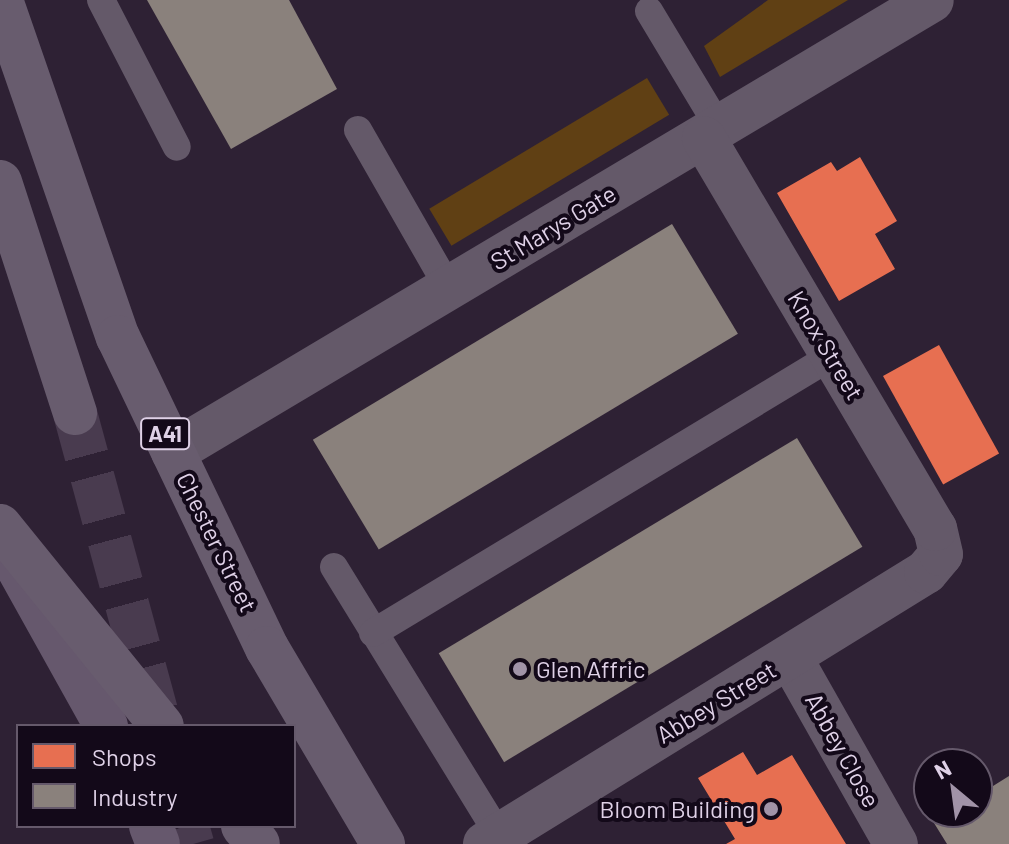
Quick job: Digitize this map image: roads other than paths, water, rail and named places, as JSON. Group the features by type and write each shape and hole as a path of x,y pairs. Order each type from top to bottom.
{"highway":[{"name":"Chester Street","path":"1,0 118,337 267,648 383,844"},
{"path":"0,182 75,413"},
{"path":"0,526 160,724"},
{"path":"245,828 258,844"}],"main road":[{"path":"0,536 105,724"}],"street":[{"name":"St Marys Gate","path":"173,452 712,134 932,0"},
{"name":"Knox Street","path":"712,134 832,356 935,529 941,554"},
{"name":"Abbey Street","path":"492,840 926,572 941,554"},
{"name":"Abbey Close","path":"790,657 896,844"}],"lane":[{"path":"101,0 177,147"},
{"path":"649,11 712,134"},
{"path":"358,130 449,289"},
{"path":"373,633 832,356"},
{"path":"334,567 492,840"}],"tunnel":[{"path":"75,413 159,724"},
{"path":"188,828 192,844"}],"place":[{"name":"Glen Affric","path":"520,669"},
{"name":"Bloom Building","path":"771,809"}]}
